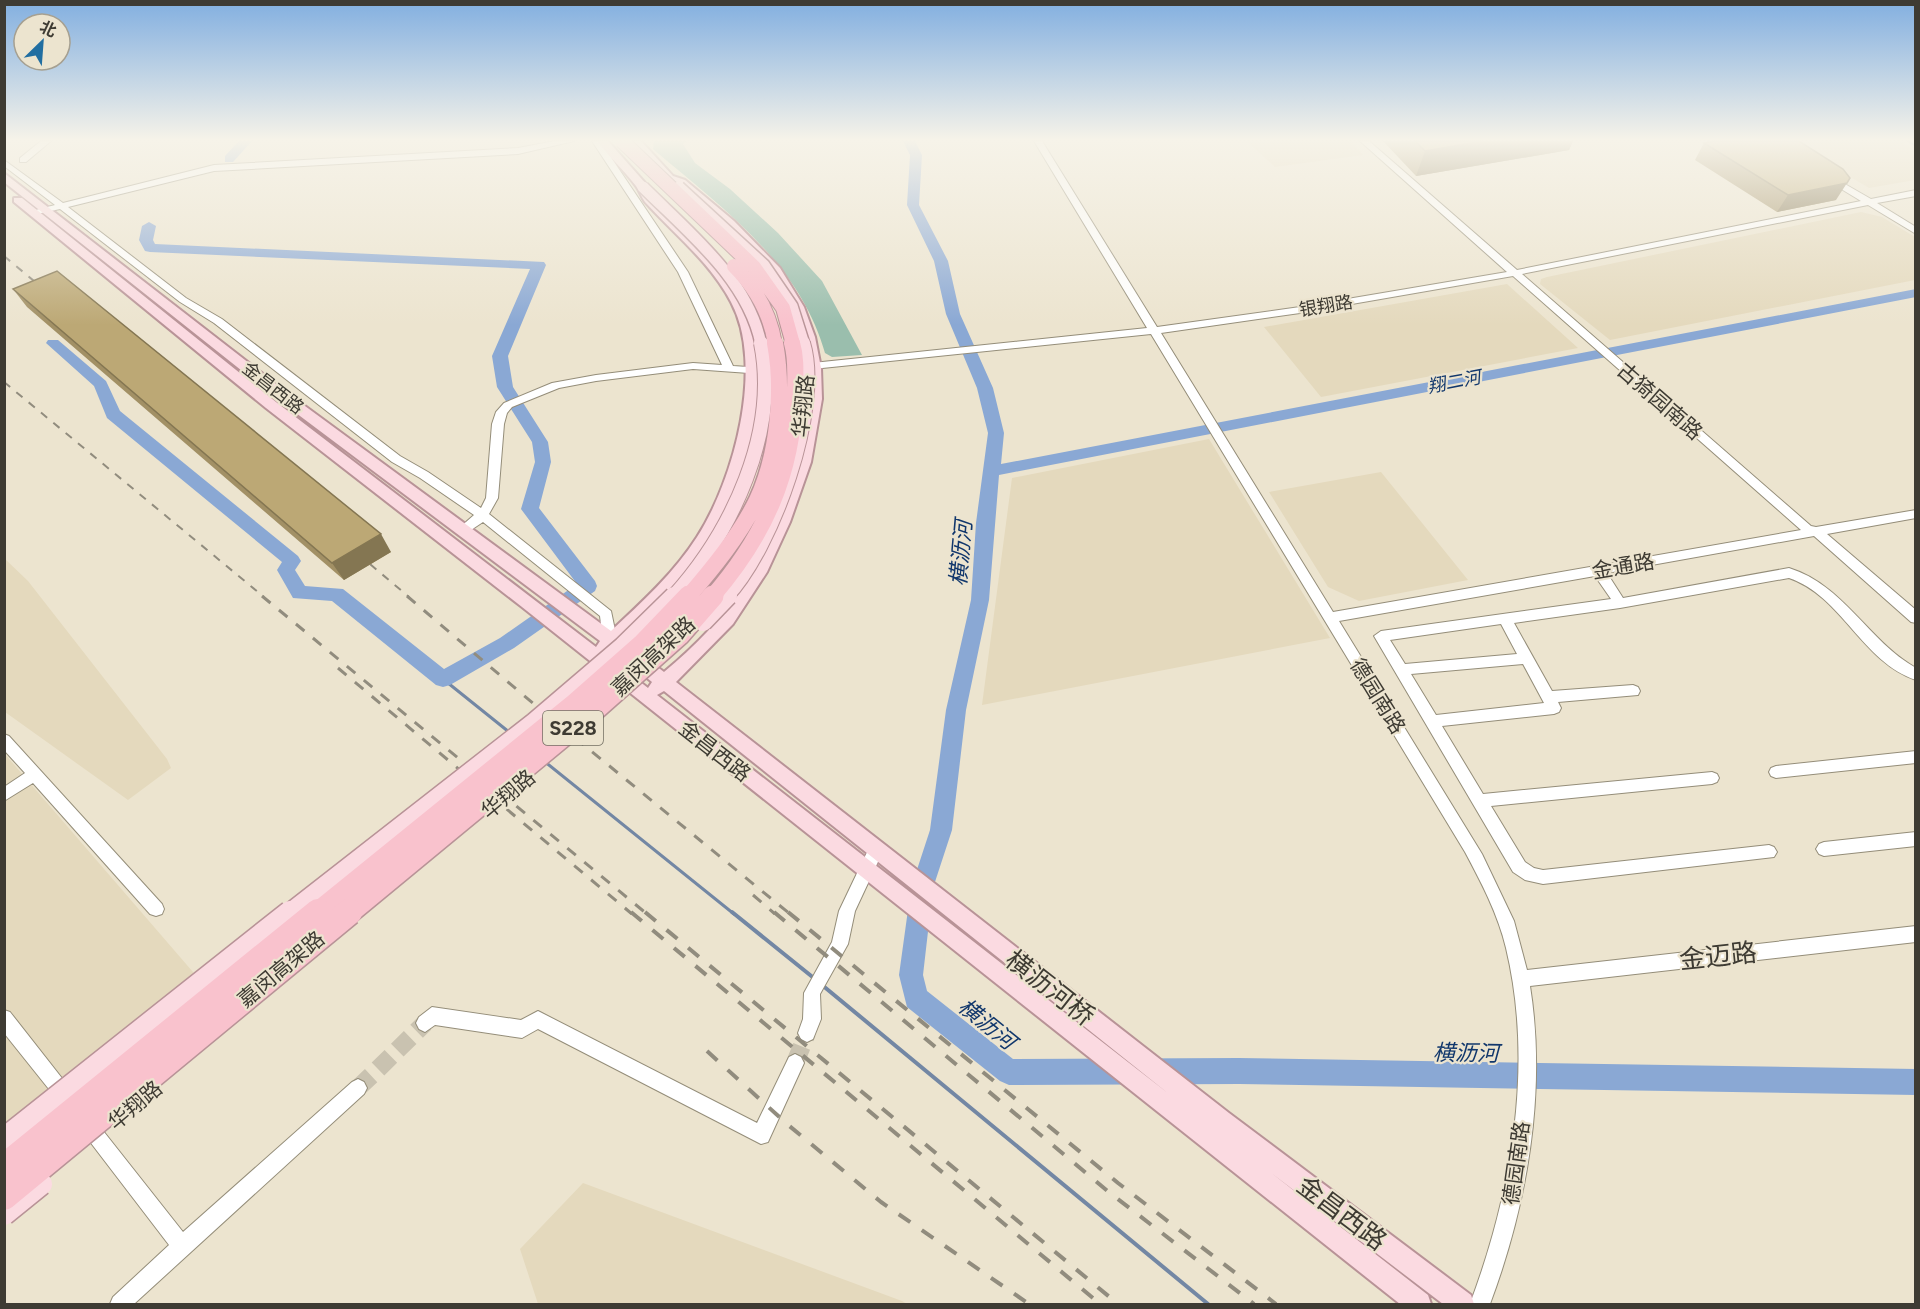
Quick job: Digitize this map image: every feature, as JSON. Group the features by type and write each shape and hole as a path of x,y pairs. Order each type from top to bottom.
{"highway":[{"name":"嘉闵高架路","path":"4,1167 575,704 661,629 717,564 758,497 776,426 779,360 768,311 742,274 666,202"},
{"name":"嘉闵高架路","path":"4,1197 590,714 679,635 737,568 776,499 794,428 796,357 783,308 754,267 686,202"}],"main road":[{"name":"金昌西路","path":"26,202 41,210 285,398 574,611 877,853"},
{"name":"金昌西路","path":"32,202 271,405 554,623 871,875"},
{"path":"594,655 666,588 713,525 750,419 754,372 753,346 745,321 725,280 652,202"},
{"name":"华翔路","path":"4,1140 343,871 508,745 644,629 692,575 725,525 762,426 764,358 752,312 730,278 657,202"},
{"name":"华翔路","path":"4,1214 608,711 686,641 738,585 782,501 803,430 808,359 792,306 764,265 695,202"},
{"path":"645,696 702,647 748,594 790,510 810,444 816,366 810,335 797,304 770,263 703,202"},
{"name":"横沥河桥","path":"877,853 1221,1121"},
{"name":"横沥河桥","path":"871,875 1185,1122"},
{"name":"金昌西路","path":"1221,1121 1462,1305"},
{"name":"金昌西路","path":"1185,1122 1419,1305"}],"street":[{"path":"59,202 183,300 218,321 396,459 429,476 606,614 610,640"},
{"path":"41,210 70,202"},
{"path":"637,202 683,272 729,369"},
{"name":"德园南路","path":"1075,202 1488,879 1504,915 1520,979 1525,1041 1523,1121 1515,1191 1489,1283 1480,1305"},
{"name":"古猗园南路","path":"1433,202 1810,532 1916,630"},
{"path":"1869,202 1916,231"},
{"name":"银翔路","path":"482,516 492,498 498,424 502,412 508,405 556,386 596,378 693,366 754,372 984,349 1304,309 1513,272 1869,202"},
{"name":"金通路","path":"1330,618 1916,514"},
{"path":"464,529 482,516"},
{"name":"古猗园南路","path":"1810,532 1916,618"},
{"path":"1599,571 1620,603"},
{"path":"1769,852 1543,877 1532,875 1519,867 1381,636 1620,603 1789,573 1800,575 1817,585 1890,659 1916,675"},
{"path":"1432,721 1554,708 1504,619"},
{"path":"1401,670 1527,658"},
{"path":"1548,697 1633,692"},
{"path":"4,740 156,909"},
{"path":"1776,772 1916,757"},
{"path":"4,795 35,774"},
{"path":"1479,801 1712,777"},
{"path":"1824,849 1916,839"},
{"path":"807,1033 812,1019 812,993 840,944 847,911 871,875 877,853"},
{"name":"金迈路","path":"1520,979 1916,934"},
{"path":"425,1023 432,1016 522,1029 538,1020 761,1135 795,1062"},
{"path":"4,1018 183,1246"},
{"path":"120,1305 358,1088"}],"shaded area":[{"path":"1861,212 1882,217 1915,237 1915,280 1610,340 1540,284 1541,279 1547,277"},
{"path":"1507,284 1578,348 1321,397 1264,327"},
{"path":"1209,439 1330,638 982,705 1012,478"},
{"path":"1381,472 1468,580 1359,601 1328,587 1269,492"},
{"path":"4,558 28,581 167,759 171,768 128,800 5,712"},
{"path":"4,753 199,979 4,1132"},
{"path":"583,1183 907,1304 538,1304 520,1249"}],"green space":[{"path":"716,202 744,202 778,233 822,281 862,355 832,357 825,353 813,321 797,291 778,264"}],"building":[{"path":"57,271 381,534 332,563 13,289"}],"waterway":[{"name":"横沥河","path":"913,202 941,261 953,314 985,388 996,433 985,523 980,600 956,710 941,830 922,888 911,975 916,998 1009,1072 1239,1071 1916,1082"},
{"path":"53,343 101,384 113,414 292,561 286,570 300,593 336,594 443,679 507,643 588,586 530,509 543,462 540,442 505,387 500,356 539,265 150,248 146,240 149,226"},
{"name":"翔二河","path":"993,471 1916,293"},
{"path":"443,679 509,732"},
{"path":"544,761 734,914"},
{"path":"732,912 815,979"},
{"path":"822,985 1208,1304"}],"tunnel":[{"path":"378,1069 425,1023"},
{"path":"795,1063 807,1033"},
{"path":"358,1088 375,1072"}],"railway":[{"path":"4,256 46,291"},
{"path":"4,382 264,597"},
{"path":"358,554 409,597"},
{"path":"262,596 647,914"},
{"path":"407,596 535,705 790,914"},
{"path":"338,668 632,914"},
{"path":"753,895 775,914"},
{"path":"631,912 1100,1304"},
{"path":"645,912 1118,1304"},
{"path":"774,912 1110,1193 1254,1304"},
{"path":"788,912 1118,1183 1276,1304"},
{"path":"707,1051 787,1124 881,1202 1029,1304"}]}
